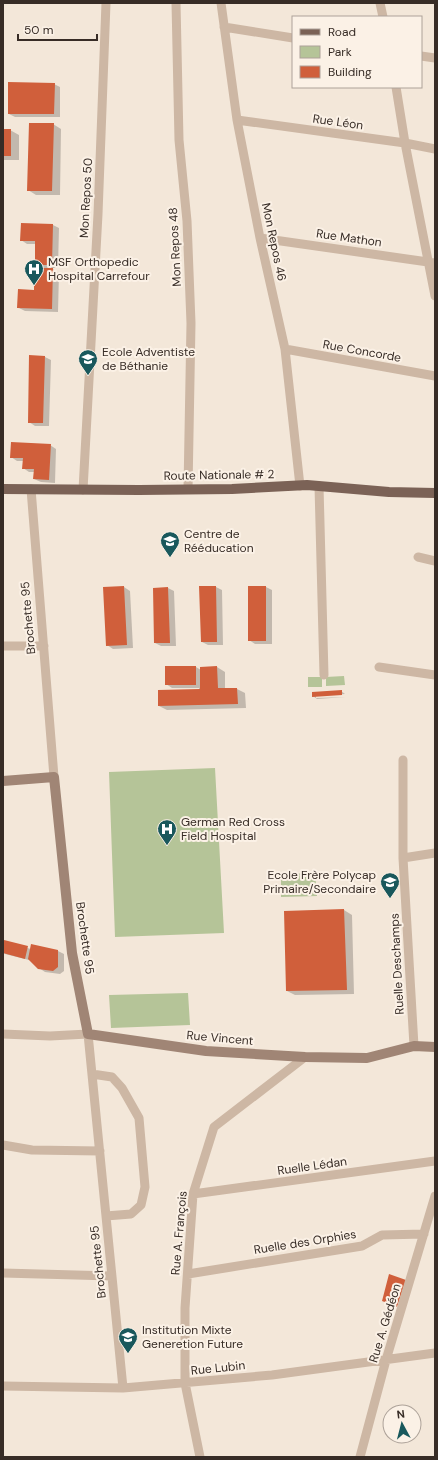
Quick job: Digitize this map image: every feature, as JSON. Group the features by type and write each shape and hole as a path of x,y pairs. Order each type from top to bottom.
{"main road":[{"name":"Route Nationale # 2","path":"3,489 83,490 319,486 389,492 435,493"}],"street":[{"name":"Mon Repos 50","path":"83,490 98,214 106,3"},
{"name":"Mon Repos 48","path":"176,3 179,140 187,221 191,323 188,489"},
{"name":"Mon Repos 46","path":"221,3 237,120 260,238 285,350 300,486"},
{"path":"380,3 383,16"},
{"path":"224,27 292,38"},
{"path":"422,56 435,58"},
{"path":"396,88 405,144 432,262 435,296"},
{"name":"Rue Léon","path":"237,120 435,149"},
{"name":"Rue Mathon","path":"260,238 432,262"},
{"name":"Rue Concorde","path":"285,350 435,376"},
{"path":"319,486 324,675"},
{"name":"Brochette 95","path":"31,489 54,777 72,953 88,1034 123,1388"},
{"path":"418,558 435,561"},
{"path":"3,646 44,646"},
{"path":"379,667 435,675"},
{"name":"Ruelle Deschamps","path":"403,760 403,858 414,1046"},
{"path":"3,781 54,777"},
{"path":"403,858 435,853"},
{"name":"Rue Vincent","path":"3,1034 50,1036 88,1034 206,1051 305,1057 367,1058 414,1046 435,1047"},
{"name":"Rue A. François","path":"200,1457 185,1383 185,1308 193,1194 214,1127 305,1057"},
{"path":"92,1074 112,1078 122,1088 139,1118 145,1187 141,1205 130,1214 106,1216"},
{"path":"3,1146 32,1150 100,1151"},
{"name":"Ruelle Lédan","path":"193,1194 435,1161"},
{"name":"Rue A. Gédéon","path":"360,1457 386,1360 435,1196"},
{"name":"Ruelle des Orphies","path":"188,1274 362,1246 382,1234 424,1234"},
{"path":"3,1272 112,1276"},
{"name":"Rue Lubin","path":"3,1386 123,1388 272,1375 435,1353"}],"green space":[{"path":"344,676 345,685 326,686 326,677"},
{"path":"308,677 322,677 322,687 308,687"},
{"path":"215,768 224,933 115,937 109,772"},
{"path":"315,873 317,896 281,897 281,874"},
{"path":"188,993 190,1025 111,1028 109,995"}],"building":[{"path":"8,82 55,83 54,114 8,114"},
{"path":"29,123 54,123 52,191 27,191"},
{"path":"3,129 11,129 11,156 3,156"},
{"path":"21,223 53,224 52,265 35,265 35,241 20,241"},
{"path":"34,268 53,268 52,309 17,308 18,289 34,290"},
{"path":"29,355 45,356 43,423 28,423"},
{"path":"11,442 51,444 49,480 33,479 34,469 22,469 23,458 10,458"},
{"path":"124,586 127,645 106,646 103,587"},
{"path":"199,586 216,586 217,642 201,642"},
{"path":"248,586 266,586 266,641 248,641"},
{"path":"168,587 170,643 154,643 153,588"},
{"path":"165,666 196,666 196,685 165,685"},
{"path":"217,666 218,688 237,688 238,704 158,706 158,690 200,689 200,667"},
{"path":"342,690 342,695 312,697 312,692"},
{"path":"344,909 347,990 286,991 284,911"},
{"path":"4,940 28,946 25,959 3,953"},
{"path":"31,944 58,950 58,967 53,971 38,969 28,959"},
{"path":"389,1274 406,1280 397,1307 382,1301"}],"place":[{"name":"MSF Orthopedic Hospital Carrefour","path":"34,286"},
{"name":"Ecole Adventiste de Béthanie","path":"88,376"},
{"name":"Centre de Rééducation","path":"170,558"},
{"name":"German Red Cross Field Hospital","path":"167,846"},
{"name":"Ecole Frère Polycap Primaire/Secondaire","path":"390,899"},
{"name":"Institution Mixte Generetion Future","path":"128,1354"}]}
